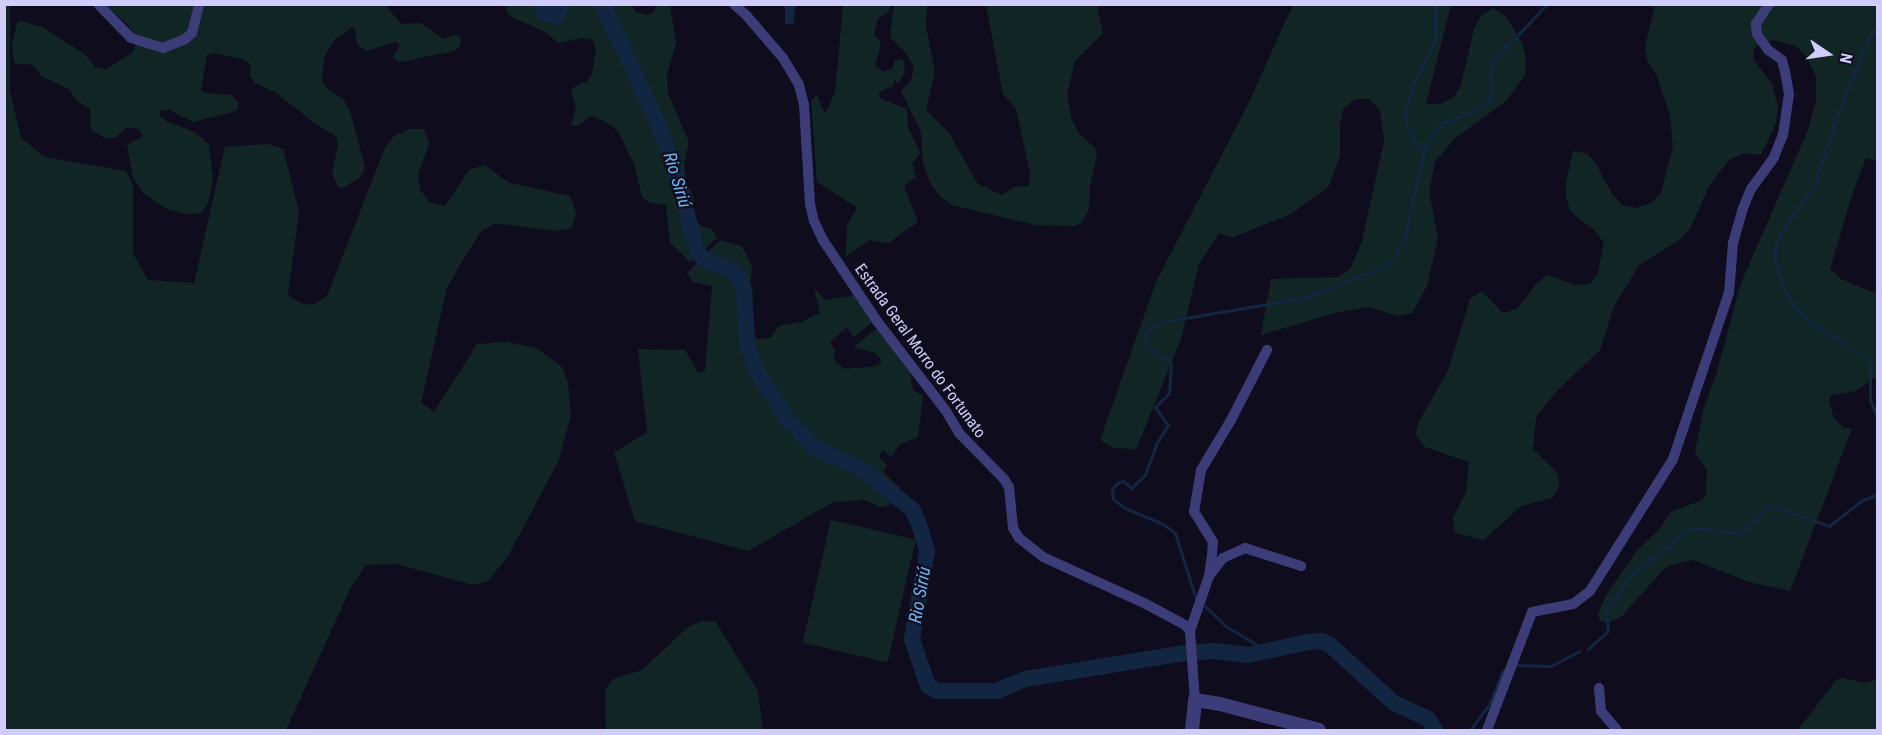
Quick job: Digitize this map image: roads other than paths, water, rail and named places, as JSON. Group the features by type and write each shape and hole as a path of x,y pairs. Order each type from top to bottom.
{"street":[{"path":"98,4 131,38 163,48 192,33 199,4"},
{"name":"Estrada Geral Morro do Fortunato","path":"734,4 783,58 800,85 804,105 810,204 814,221 823,240 877,321 946,411 959,433 1004,479 1009,487 1013,528 1019,538 1043,557 1164,613 1190,631"},
{"path":"1486,730 1532,612 1572,604 1590,591 1673,459 1729,293 1733,243 1742,211 1751,189 1774,157 1783,135 1789,93 1782,60 1768,50 1757,34 1756,24 1769,4"},
{"path":"1192,730 1196,700 1191,665 1190,631 1209,576 1213,542 1194,512 1201,470 1267,350"},
{"path":"1209,576 1223,558 1245,548 1301,566"},
{"path":"1599,688 1601,711 1617,730"},
{"path":"1196,700 1220,704 1319,730"}],"water":[{"path":"785,5 795,5 794,23 785,25"},
{"path":"782,398 787,410 783,420 774,405"}],"waterway":[{"name":"Rio Siriú","path":"541,4 544,12 556,16 562,4"},
{"name":"Rio Siriú","path":"602,4 658,123 678,180 697,252 704,259 732,271 740,279 744,290 747,344 757,371 786,417 814,448 859,467 912,509 927,551 912,639 928,686 938,691 996,691 1025,679 1186,653 1215,651 1248,655 1322,641 1330,645 1394,703 1428,719 1435,730"},
{"path":"1423,154 1406,124 1405,111 1412,86 1435,40 1435,4"},
{"path":"1196,599 1175,533 1163,524 1125,508 1113,499 1112,489 1117,483 1123,481 1131,488 1145,475 1156,444 1168,425 1155,407 1169,393 1171,365 1169,360 1149,347 1144,339 1146,332 1157,323 1308,297 1387,265 1396,255 1404,240 1423,154 1429,139 1441,123 1475,111 1489,102 1492,92 1491,70 1496,58 1547,4"},
{"path":"1878,27 1870,35 1836,118 1814,185 1783,229 1776,244 1774,258 1785,292 1797,309 1808,320 1870,361 1870,399 1878,420"},
{"path":"1588,649 1608,631 1606,613 1629,577 1691,528 1742,533 1767,507 1774,506 1829,526 1861,501 1878,494"},
{"path":"1205,606 1227,627 1268,651"},
{"path":"1516,665 1551,666 1579,651"},
{"path":"1470,730 1489,705 1503,671"}]}
